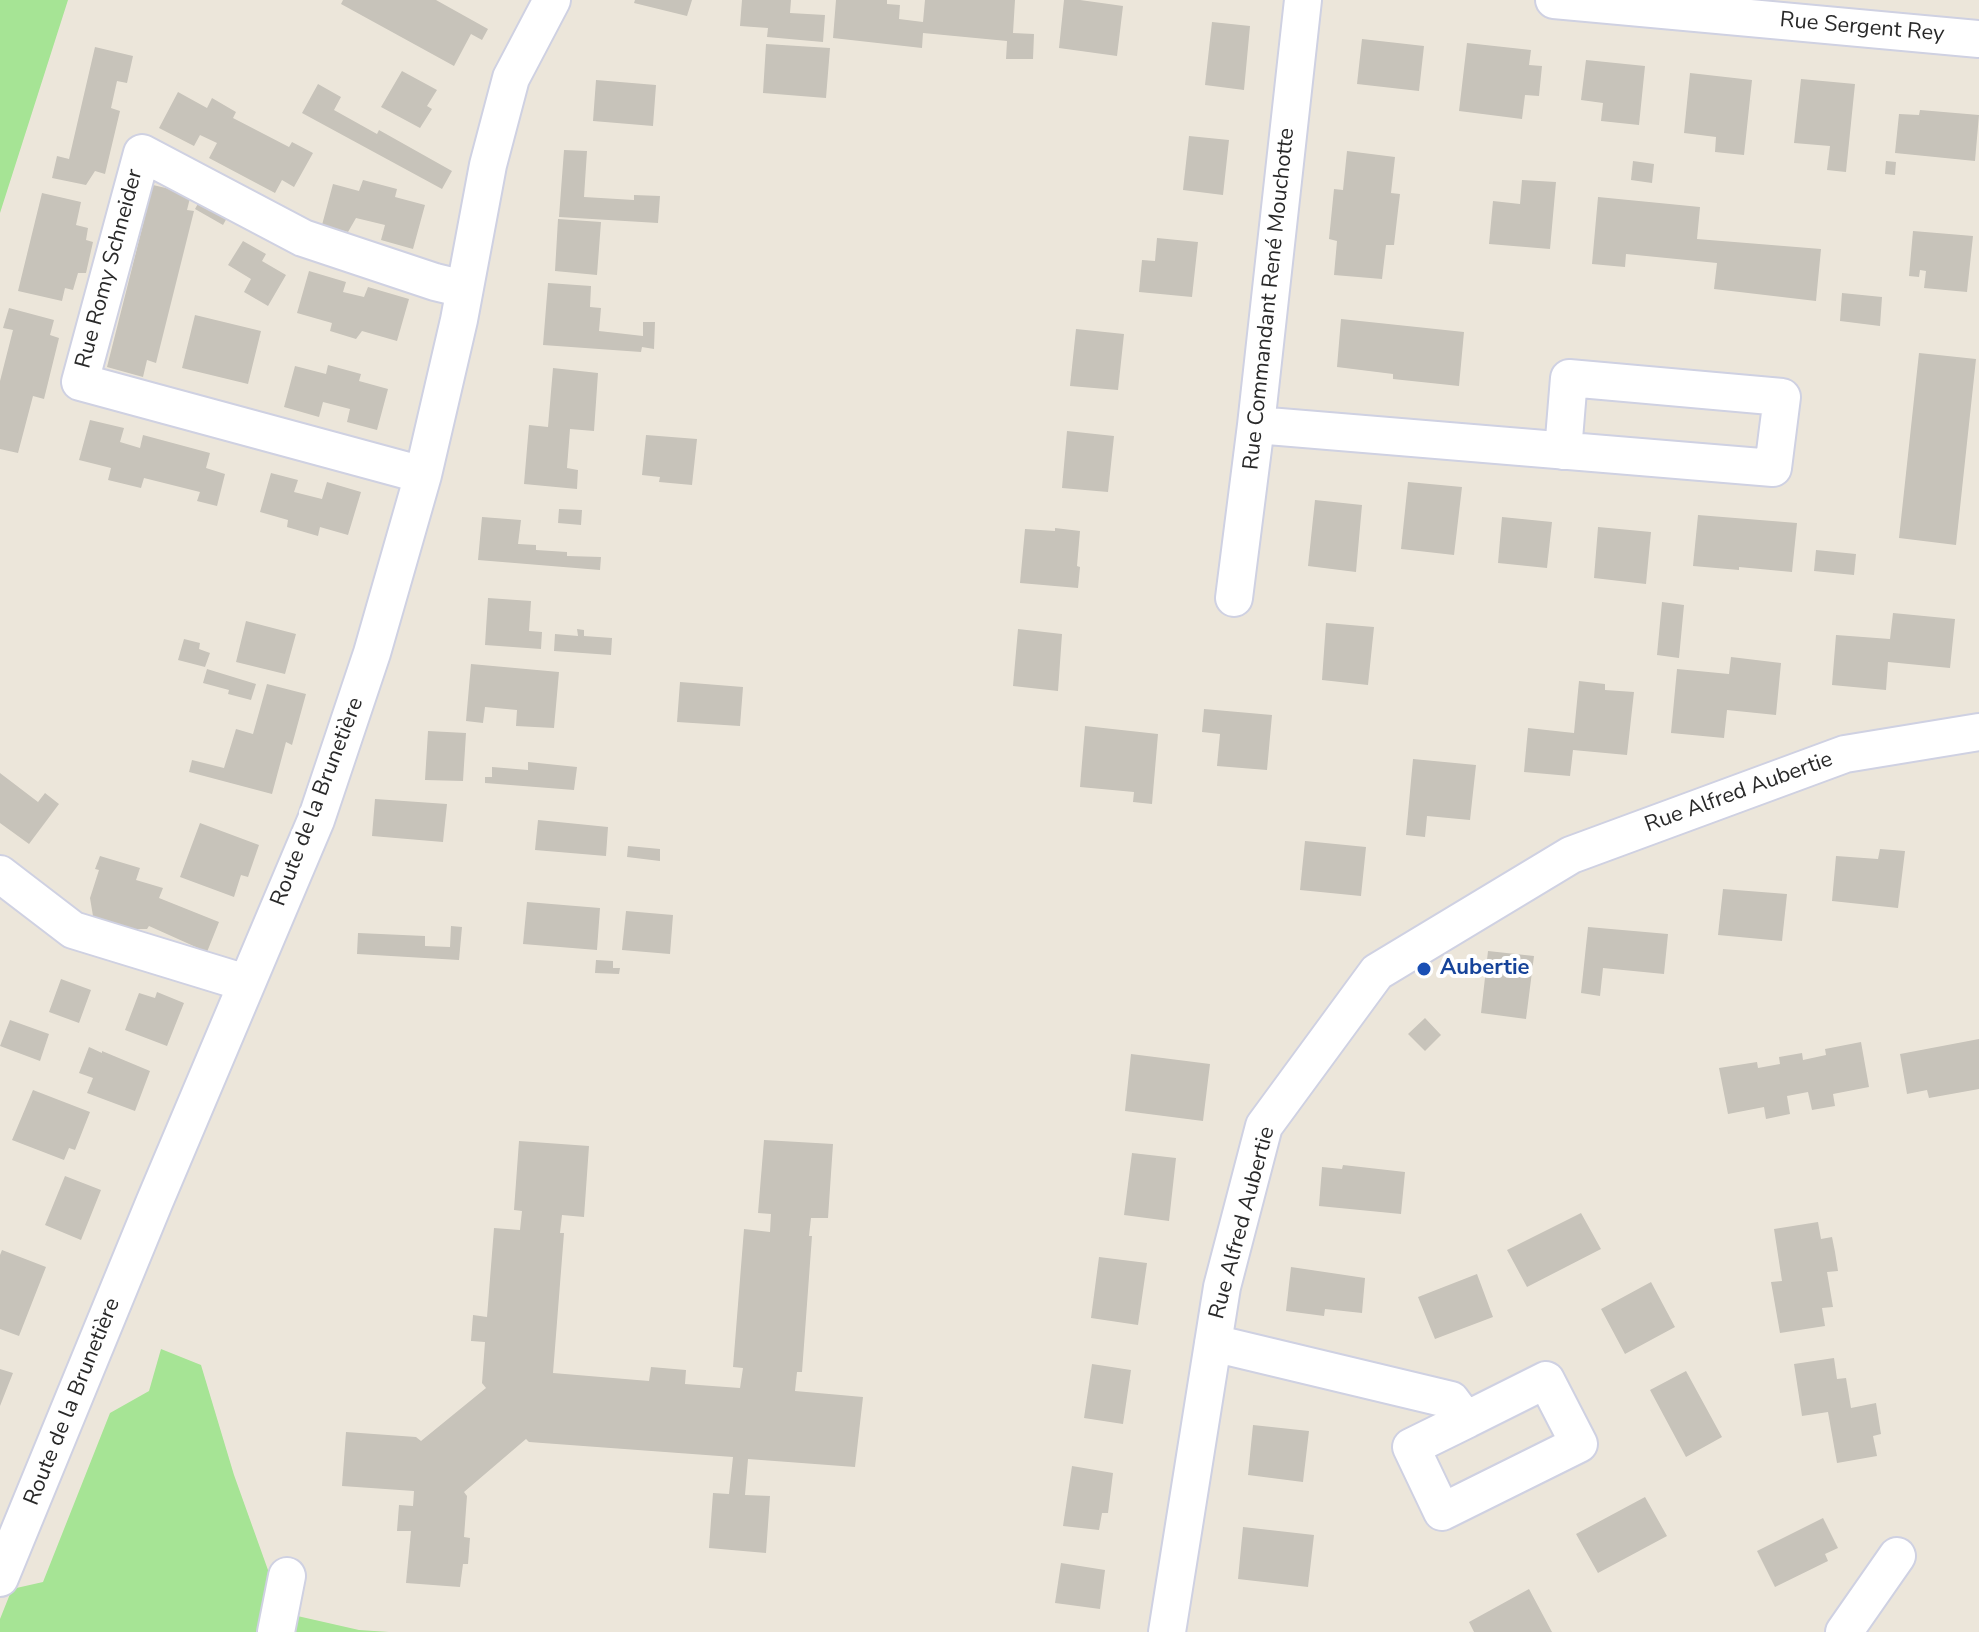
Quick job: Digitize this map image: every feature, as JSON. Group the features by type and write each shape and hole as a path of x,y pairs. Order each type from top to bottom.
{"street":[{"name":"Route de la Brunetière","path":"0,1578 316,820 372,653 423,475 488,165 511,78 552,0"},
{"name":"Rue Commandant René Mouchotte","path":"1234,598 1303,0"},
{"name":"Rue Sergent Rey","path":"1554,0 1979,39"},
{"name":"Rue Romy Schneider","path":"423,475 80,382 142,153 303,238 464,289"},
{"path":"1256,425 1563,451 1773,468 1782,397 1569,378 1563,451"},
{"name":"Rue Alfred Aubertie","path":"1167,1632 1222,1287 1264,1126 1377,972 1571,855 1845,754 1979,732"},
{"path":"0,874 73,930 246,983"},
{"path":"1213,1343 1451,1400 1466,1420"},
{"path":"1844,1632 1897,1556"},
{"path":"276,1632 287,1576"}],"green space":[{"path":"0,0 68,0 0,213"},
{"path":"161,1349 201,1365 234,1475 273,1584 269,1632 0,1632 0,1619 12,1589 43,1582 110,1413 149,1391"},
{"path":"293,1615 359,1630 389,1632 284,1632"}],"building":[{"path":"343,0 436,0 488,29 482,40 471,34 454,66 341,4"},
{"path":"635,0 692,0 687,16 634,3"},
{"path":"742,0 791,0 790,13 825,15 823,42 767,37 768,28 740,26"},
{"path":"836,0 887,0 887,4 900,5 899,19 923,22 925,0 1015,0 1013,33 1034,34 1033,59 1006,59 1007,41 923,33 922,48 833,38"},
{"path":"1064,0 1123,6 1117,56 1059,48"},
{"path":"1212,22 1250,26 1244,90 1205,85"},
{"path":"1362,39 1424,46 1419,91 1357,84"},
{"path":"1467,43 1531,50 1529,65 1542,66 1539,96 1525,95 1522,119 1459,111"},
{"path":"766,44 830,48 826,98 763,93"},
{"path":"95,47 133,56 127,83 117,81 111,108 120,111 105,174 95,171 86,185 52,178 57,156 69,159"},
{"path":"1586,60 1645,66 1639,125 1601,121 1603,103 1581,100"},
{"path":"402,71 437,90 427,106 432,109 420,128 381,107"},
{"path":"1690,73 1752,80 1744,155 1715,152 1716,137 1684,133"},
{"path":"1801,79 1855,84 1846,172 1827,170 1830,146 1794,143"},
{"path":"596,80 656,85 653,126 593,121"},
{"path":"318,84 341,97 334,110 377,134 379,130 452,171 442,189 302,113"},
{"path":"178,92 207,108 212,98 236,112 233,118 289,147 292,142 313,153 294,187 282,180 275,193 209,158 217,143 200,135 194,146 159,128"},
{"path":"1920,110 1979,115 1975,161 1895,153 1899,114 1919,115"},
{"path":"1189,136 1229,140 1223,195 1183,190"},
{"path":"564,150 587,151 584,197 634,200 634,195 660,196 658,223 559,217"},
{"path":"1347,151 1395,157 1391,193 1400,194 1394,245 1386,245 1382,279 1334,275 1337,241 1329,239 1334,189 1343,190"},
{"path":"1633,161 1654,164 1652,183 1631,180"},
{"path":"1886,161 1896,162 1895,175 1885,174"},
{"path":"363,180 397,189 395,197 425,205 413,249 381,240 385,225 356,218 348,232 322,225 333,184 359,191"},
{"path":"1522,180 1556,182 1550,249 1489,244 1493,201 1520,204"},
{"path":"153,185 191,194 187,210 194,211 156,363 147,360 143,377 107,367"},
{"path":"42,193 81,202 76,225 88,228 86,240 93,242 86,273 78,273 73,290 65,288 62,301 18,291"},
{"path":"1598,197 1700,207 1697,239 1821,249 1816,301 1714,289 1717,263 1626,254 1625,267 1592,264"},
{"path":"200,200 228,216 223,225 195,209"},
{"path":"558,219 601,222 597,275 555,271"},
{"path":"1913,231 1973,236 1967,292 1924,288 1926,271 1920,270 1919,277 1909,276"},
{"path":"1157,238 1198,242 1192,297 1139,292 1142,260 1155,261"},
{"path":"243,241 266,254 262,261 286,275 268,306 244,292 251,279 228,265"},
{"path":"309,271 346,282 343,292 364,297 368,287 409,299 397,341 362,331 356,339 330,331 332,323 297,313"},
{"path":"548,283 591,286 590,307 601,308 599,331 643,336 643,322 655,322 654,349 642,347 641,352 543,345"},
{"path":"1842,293 1882,297 1880,326 1840,321"},
{"path":"9,308 54,320 50,335 59,338 44,399 33,396 18,453 0,449 0,381 13,330 3,328"},
{"path":"195,315 261,331 248,384 182,368"},
{"path":"1341,319 1464,332 1459,386 1393,379 1393,374 1337,367"},
{"path":"1076,329 1124,334 1118,390 1070,386"},
{"path":"1919,353 1976,359 1956,545 1899,538"},
{"path":"328,365 361,374 359,381 388,389 377,430 347,422 350,409 323,402 319,417 284,407 295,366 326,374"},
{"path":"553,368 598,373 594,431 570,429 567,468 578,470 577,489 524,484 529,425 548,427"},
{"path":"90,420 124,428 120,442 140,448 143,435 210,453 206,468 225,474 217,506 197,501 200,492 144,478 141,488 108,480 111,468 79,460"},
{"path":"1067,431 1114,436 1108,492 1062,488"},
{"path":"646,435 697,439 692,485 659,482 660,477 642,475"},
{"path":"271,473 298,480 294,492 322,499 327,482 361,492 348,535 320,527 318,536 287,527 288,520 260,512"},
{"path":"1408,482 1462,487 1454,555 1401,549"},
{"path":"1315,500 1362,505 1356,572 1308,566"},
{"path":"559,509 582,510 581,525 558,523"},
{"path":"1698,515 1797,523 1792,572 1693,566"},
{"path":"482,517 521,520 518,544 536,545 536,550 567,552 567,556 601,557 600,570 478,560"},
{"path":"1502,517 1552,522 1547,568 1498,563"},
{"path":"1598,527 1651,532 1646,584 1594,578"},
{"path":"1055,528 1080,531 1078,588 1020,583 1025,529 1055,531"},
{"path":"1816,550 1856,554 1854,575 1814,571"},
{"path":"488,598 531,601 529,631 542,632 541,649 485,645"},
{"path":"1662,602 1684,605 1679,658 1657,655"},
{"path":"1893,613 1955,619 1950,668 1888,662 1886,690 1832,685 1836,635 1890,639"},
{"path":"246,621 296,634 285,674 236,662"},
{"path":"1326,623 1374,627 1368,685 1322,680"},
{"path":"577,629 584,630 584,636 612,638 611,655 554,651 555,634 578,636"},
{"path":"1018,629 1062,634 1058,691 1013,686"},
{"path":"184,639 200,643 199,649 210,653 205,667 178,660"},
{"path":"1731,657 1781,663 1776,715 1727,710 1724,738 1671,733 1677,669 1729,674"},
{"path":"471,664 559,672 554,728 516,726 517,710 485,707 483,723 466,721"},
{"path":"207,669 256,684 251,700 203,683"},
{"path":"1579,681 1605,684 1605,690 1634,692 1627,755 1573,750 1570,776 1524,772 1528,728 1574,733"},
{"path":"680,682 743,687 740,726 677,722"},
{"path":"267,684 306,694 292,745 286,742 272,794 189,772 192,760 224,768 236,729 253,734"},
{"path":"1204,709 1272,715 1267,770 1217,766 1220,734 1202,732"},
{"path":"1085,726 1158,734 1152,804 1133,802 1134,792 1080,787"},
{"path":"428,731 466,733 463,781 425,780"},
{"path":"1413,759 1476,765 1470,820 1427,816 1425,837 1406,835"},
{"path":"528,762 577,767 574,790 485,783 485,777 492,777 492,767 528,770"},
{"path":"0,773 38,802 45,793 59,804 29,844 0,823"},
{"path":"375,799 447,804 443,842 372,836"},
{"path":"538,820 608,827 606,856 535,850"},
{"path":"200,823 259,845 248,877 241,875 234,897 180,877"},
{"path":"1305,841 1366,847 1361,896 1300,890"},
{"path":"628,846 660,849 660,861 627,857"},
{"path":"1880,849 1905,851 1898,908 1832,901 1836,856 1878,859"},
{"path":"100,856 140,868 136,880 163,888 159,898 219,922 207,952 149,926 147,929 130,929 93,916 90,898"},
{"path":"1723,889 1787,894 1782,941 1718,935"},
{"path":"527,902 600,908 597,950 523,944"},
{"path":"626,911 673,915 670,954 622,950"},
{"path":"451,926 462,927 459,960 357,954 358,933 425,936 425,946 450,947"},
{"path":"1588,927 1668,934 1664,974 1603,968 1600,996 1581,993"},
{"path":"1488,951 1534,956 1526,1019 1481,1013"},
{"path":"596,960 613,961 613,968 620,968 619,974 595,973"},
{"path":"61,979 91,990 79,1023 49,1012"},
{"path":"157,992 184,1003 167,1046 125,1030 139,993 155,998"},
{"path":"1425,1018 1441,1035 1425,1051 1408,1034"},
{"path":"10,1020 49,1034 40,1061 0,1046"},
{"path":"1979,1039 1979,1089 1929,1098 1927,1090 1907,1094 1900,1054"},
{"path":"1861,1042 1869,1087 1833,1094 1835,1106 1812,1110 1808,1092 1787,1096 1790,1114 1766,1119 1764,1107 1728,1114 1719,1068 1757,1062 1758,1068 1780,1064 1779,1057 1802,1053 1803,1060 1826,1055 1825,1049"},
{"path":"89,1047 150,1071 135,1111 87,1093 93,1078 79,1073"},
{"path":"1131,1054 1210,1064 1203,1121 1125,1111"},
{"path":"33,1090 90,1112 75,1150 69,1148 64,1160 12,1140"},
{"path":"764,1140 833,1144 828,1218 811,1218 802,1372 797,1372 795,1391 863,1397 855,1467 748,1459 745,1495 770,1496 766,1553 709,1548 713,1493 729,1494 733,1457 529,1442 526,1439 464,1492 467,1496 464,1537 470,1538 468,1564 463,1564 460,1587 406,1583 411,1531 397,1531 399,1505 413,1506 414,1491 342,1486 346,1432 416,1437 421,1441 486,1388 482,1383 485,1342 471,1341 473,1315 487,1317 494,1228 520,1230 522,1211 514,1210 519,1141 589,1146 584,1217 562,1215 560,1233 564,1233 553,1373 649,1381 651,1367 686,1370 685,1384 740,1388 743,1368 733,1367 744,1229 770,1232 771,1214 758,1213"},
{"path":"1132,1153 1176,1158 1169,1221 1124,1215"},
{"path":"1343,1165 1405,1172 1401,1214 1319,1206 1322,1167 1342,1169"},
{"path":"65,1176 101,1190 81,1240 45,1225"},
{"path":"1581,1213 1601,1249 1527,1287 1507,1250"},
{"path":"1818,1222 1821,1239 1832,1237 1835,1252 1838,1271 1827,1272 1833,1307 1822,1308 1825,1326 1780,1333 1771,1282 1782,1281 1774,1229"},
{"path":"2,1250 46,1267 19,1336 0,1329"},
{"path":"1099,1257 1147,1263 1138,1325 1091,1318"},
{"path":"1291,1267 1365,1278 1362,1313 1325,1309 1324,1316 1286,1311"},
{"path":"1477,1274 1493,1317 1435,1339 1418,1297"},
{"path":"1651,1282 1675,1327 1625,1354 1601,1309"},
{"path":"1834,1358 1837,1379 1846,1378 1851,1408 1876,1403 1881,1434 1873,1436 1877,1456 1837,1463 1828,1412 1802,1416 1794,1364"},
{"path":"1092,1364 1131,1370 1123,1424 1084,1418"},
{"path":"0,1369 13,1373 0,1406"},
{"path":"1686,1371 1722,1437 1686,1457 1650,1390"},
{"path":"1253,1425 1309,1431 1303,1482 1248,1475"},
{"path":"1072,1466 1113,1473 1108,1513 1102,1513 1099,1530 1063,1526"},
{"path":"1645,1497 1667,1536 1598,1573 1576,1534"},
{"path":"1823,1518 1838,1548 1825,1554 1828,1561 1775,1587 1757,1551"},
{"path":"1243,1527 1314,1535 1308,1587 1238,1579"},
{"path":"1061,1563 1105,1570 1100,1609 1055,1603"},
{"path":"1529,1589 1552,1632 1474,1632 1469,1622"}],"place":[{"name":"Aubertie","path":"1424,969"}]}
